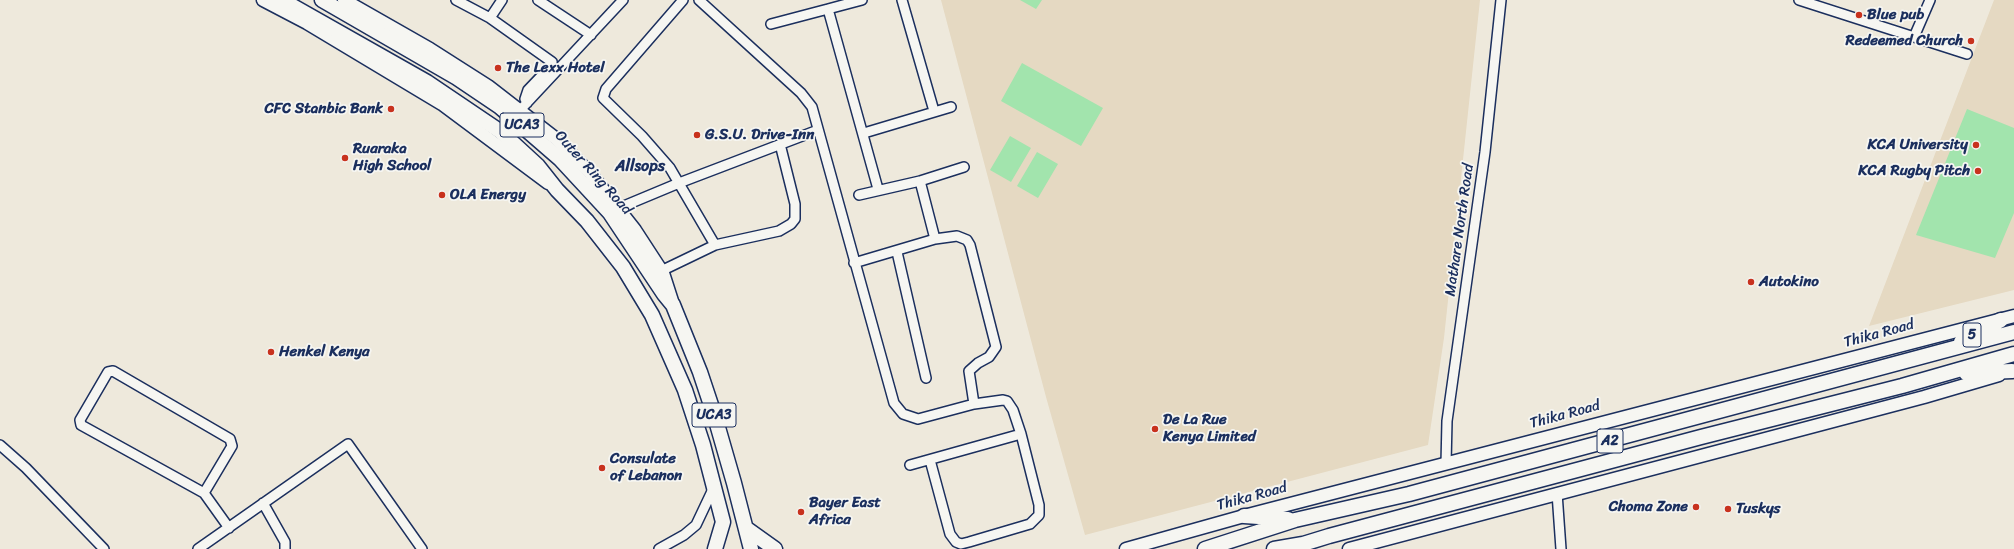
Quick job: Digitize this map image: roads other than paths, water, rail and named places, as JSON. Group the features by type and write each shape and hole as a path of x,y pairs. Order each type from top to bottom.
{"main road":[{"name":"UCA3","path":"263,0 307,24 442,104 557,190"},
{"name":"UCA3","path":"282,0 427,82 501,132 521,148 557,190 587,221 623,268 652,315 685,390 714,486 723,522 715,549"},
{"name":"Outer Ring Road","path":"322,0 457,78 500,107 541,141 570,169 610,213 664,294 673,305"},
{"name":"Outer Ring Road","path":"344,0 430,49 524,107 575,157 619,208 661,270 673,305 703,379 747,529 751,549"},
{"name":"Thika Road","path":"1126,549 1244,516 2007,318"},
{"name":"5","path":"1945,351 2007,318"},
{"name":"A2","path":"1205,549 1295,520 1409,494 1564,451 1607,442 1722,409 2014,332"},
{"name":"A2","path":"1274,549 1299,547 1329,536 1944,374 2014,354"},
{"path":"1944,374 2013,371"},
{"path":"1349,549 1924,397 2013,371"},
{"path":"1244,516 1295,520"},
{"path":"747,529 775,549"}],"street":[{"path":"456,0 490,18 552,62 549,68 528,90 525,97 524,107"},
{"path":"490,18 502,0"},
{"path":"538,0 591,34"},
{"path":"524,107 623,0"},
{"path":"683,0 606,89 603,98 642,136 670,168 715,245"},
{"path":"699,0 801,93 812,107 894,403 898,409 908,416 918,419 974,404 1003,400 1007,401 1013,410 1021,434 1035,487 1039,505 1039,514 1036,520 1030,524 961,544 953,540 930,460"},
{"path":"771,24 862,0"},
{"path":"902,0 934,111"},
{"name":"Mathare North Road","path":"1446,464 1447,421 1485,152 1501,0"},
{"path":"1914,37 1930,0"},
{"path":"1805,1 1967,54"},
{"path":"828,9 864,133 878,189"},
{"path":"864,133 951,107"},
{"path":"619,208 818,130"},
{"path":"661,270 715,245 779,231 791,224 795,219 795,204 780,144"},
{"path":"859,195 878,189 920,180 964,167"},
{"path":"920,180 935,238"},
{"path":"854,263 897,252 935,238 957,236 967,240 970,245 995,340 994,352 969,371 974,404"},
{"path":"897,252 926,378"},
{"path":"204,493 232,446 230,439 113,371 108,372 80,420 81,425 204,493 229,528"},
{"path":"910,465 1021,434"},
{"path":"198,549 348,444 422,549"},
{"path":"0,445 26,468 104,549"},
{"path":"662,547 684,536 696,525 714,486"},
{"path":"1557,494 1561,549"},
{"path":"263,503 285,542 285,549"}],"place":[{"name":"Blue pub","path":"1859,15"},
{"name":"Redeemed Church","path":"1971,41"},
{"name":"The Lexx Hotel","path":"498,68"},
{"name":"CFC Stanbic Bank","path":"391,109"},
{"name":"G.S.U. Drive-Inn","path":"697,135"},
{"name":"KCA University","path":"1976,145"},
{"name":"Ruaraka High School","path":"345,158"},
{"name":"KCA Rugby Pitch","path":"1978,171"},
{"name":"OLA Energy","path":"442,195"},
{"name":"Autokino","path":"1751,282"},
{"name":"Henkel Kenya","path":"271,352"},
{"name":"De La Rue Kenya Limited","path":"1155,429"},
{"name":"Consulate of Lebanon","path":"602,468"},
{"name":"Choma Zone","path":"1696,507"},
{"name":"Tuskys","path":"1728,509"},
{"name":"Bayer East Africa","path":"801,512"}],"district":[{"name":"Allsops","path":"640,167"}]}
